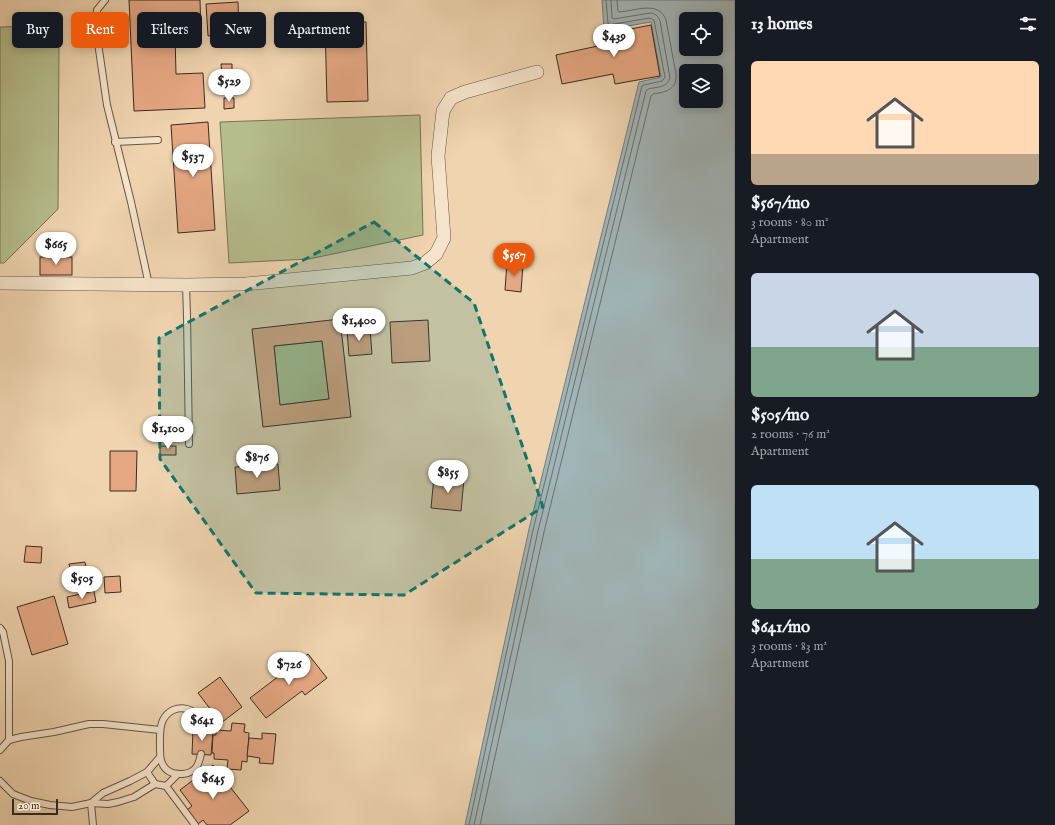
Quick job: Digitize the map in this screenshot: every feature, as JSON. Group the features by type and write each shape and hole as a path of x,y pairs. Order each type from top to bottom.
{"street":[{"path":"0,283 149,285 246,284 412,268 425,263 436,254 444,238 438,156 443,111 451,98 465,92 537,72"}],"lane":[{"path":"105,0 97,10 96,29 107,105 131,202 149,285"},
{"path":"115,142 158,140"},
{"path":"186,285 189,444"},
{"path":"0,628 3,632 9,661 9,740"},
{"path":"201,754 197,767 192,771 185,774 172,773 162,764 160,756 160,730 162,721 171,711 184,708 197,713 204,725 204,731"},
{"path":"0,750 9,740 89,724 160,730"},
{"path":"91,803 103,793 130,782 147,772 160,756"},
{"path":"147,772 155,784"},
{"path":"166,786 178,774"},
{"path":"0,781 13,794 31,801 50,805 72,807 91,803 108,804 118,802 134,797 155,784 166,786 195,824"},
{"path":"91,803 92,825"}],"highlighted area":[{"path":"374,222 474,303 543,507 404,595 256,593 160,459 159,338"}],"green space":[{"path":"0,27 12,27 12,48 59,48 58,209 4,263 0,263"},
{"path":"420,115 423,235 309,259 229,263 220,122"},
{"path":"322,341 329,399 280,405 274,346"}],"water":[{"path":"602,0 735,0 735,825 465,825 529,529 639,82 661,77 651,22 604,30"}],"building":[{"path":"129,0 200,0 200,12 137,12 137,48 175,48 176,74 203,73 205,108 134,111"},
{"path":"238,2 238,12 210,12 210,36 208,36 206,4"},
{"path":"364,22 366,22 368,101 327,102 326,48 364,48"},
{"path":"651,25 660,76 615,84 613,74 562,84 556,55 607,44 605,34"},
{"path":"221,64 232,64 232,74 222,75"},
{"path":"224,98 234,98 234,108 224,109"},
{"path":"208,122 215,230 178,233 171,125"},
{"path":"40,257 72,257 72,275 40,275"},
{"path":"507,262 523,264 521,292 505,290"},
{"path":"340,319 351,417 263,427 252,329","holes":["322,341 329,399 280,405 274,346"]},
{"path":"428,320 430,361 392,363 390,322"},
{"path":"370,329 372,354 349,356 347,330"},
{"path":"160,446 176,446 176,455 160,455"},
{"path":"110,451 137,451 136,491 110,491"},
{"path":"278,464 280,490 237,494 235,467"},
{"path":"434,476 464,479 461,511 431,508"},
{"path":"26,546 42,547 41,563 24,562"},
{"path":"85,562 88,577 72,579 69,564"},
{"path":"120,576 121,592 105,593 104,577"},
{"path":"94,591 96,602 69,608 67,597"},
{"path":"54,596 68,644 32,655 17,607"},
{"path":"308,654 327,678 305,695 302,691 266,718 250,698"},
{"path":"220,677 242,707 221,723 198,693"},
{"path":"232,723 245,724 244,732 249,733 247,762 242,761 241,770 227,769 228,760 214,759 214,753 212,753 213,735 216,735 216,730 231,731"},
{"path":"193,730 213,731 211,755 192,754"},
{"path":"262,733 276,734 273,764 259,763 260,758 247,756 249,738 262,739"},
{"path":"213,765 249,811 230,825 207,825 203,820 198,824 187,810 192,806 180,790"}]}
